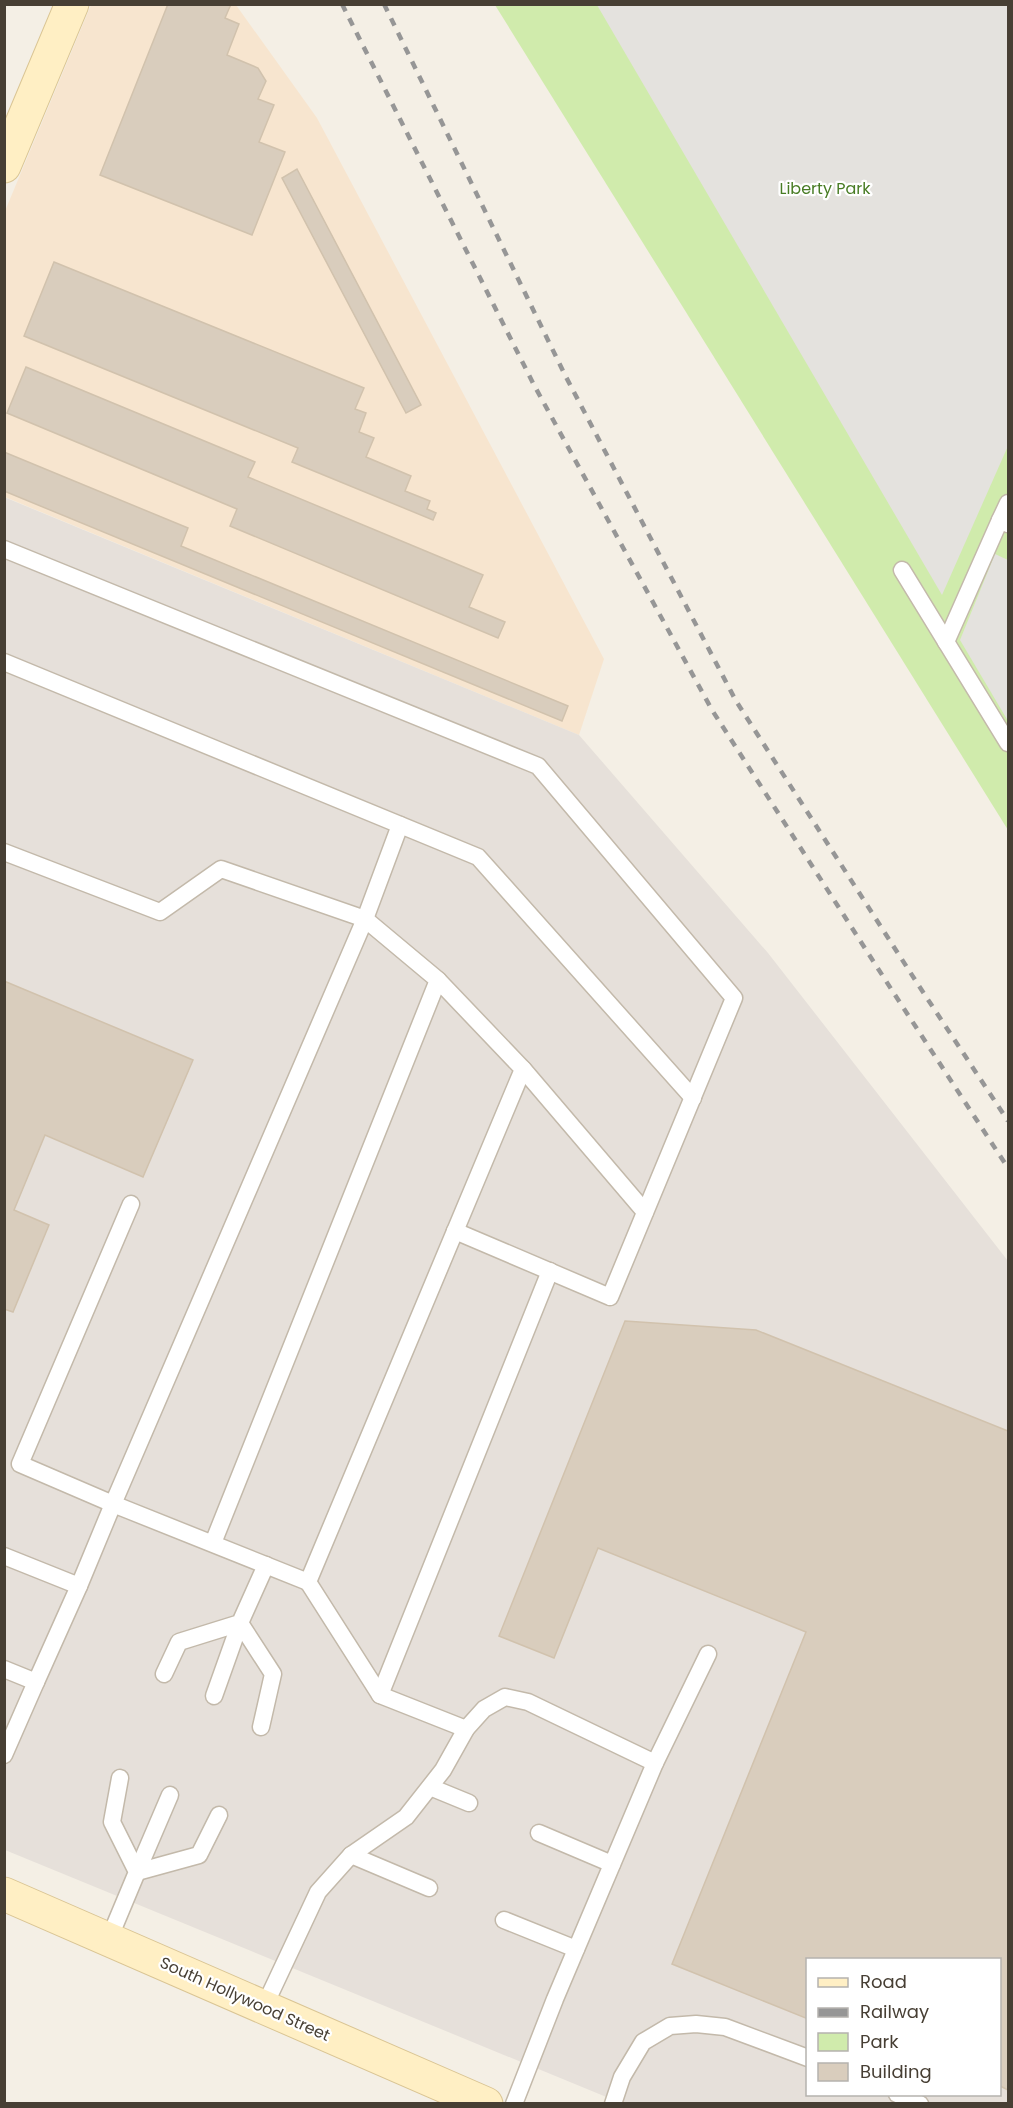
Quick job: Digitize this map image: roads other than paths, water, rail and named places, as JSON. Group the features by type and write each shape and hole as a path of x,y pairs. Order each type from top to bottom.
{"main road":[{"path":"4,166 72,4"},
{"name":"South Hollywood Street","path":"4,1894 486,2103"}],"lane":[{"path":"946,642 1006,520 1008,502"},
{"path":"4,549 538,766 734,998 610,1297 455,1231"},
{"path":"902,570 1008,743"},
{"path":"4,662 478,857 693,1098"},
{"path":"4,1755 79,1586 365,919 400,825"},
{"path":"4,852 159,912 221,869 365,919 438,980 523,1069 645,1212"},
{"path":"213,1543 438,980"},
{"path":"308,1582 523,1069"},
{"path":"131,1204 20,1464 308,1582 380,1695 466,1729"},
{"path":"380,1695 550,1271"},
{"path":"4,1556 79,1586"},
{"path":"214,1696 240,1623 266,1565"},
{"path":"164,1674 179,1642 240,1623"},
{"path":"240,1623 273,1674 261,1727"},
{"path":"514,2103 655,1763 708,1654"},
{"path":"4,1669 36,1682"},
{"path":"264,2007 318,1892 351,1855 406,1817 443,1770 466,1729 484,1709 505,1697 528,1702 655,1763"},
{"path":"120,1778 112,1822 137,1872"},
{"path":"430,1787 469,1803"},
{"path":"109,1940 170,1795"},
{"path":"137,1872 199,1855 219,1815"},
{"path":"539,1833 612,1864"},
{"path":"351,1855 429,1888"},
{"path":"504,1920 576,1949"},
{"path":"613,2103 622,2077 644,2042 670,2026 696,2024 725,2027 806,2058"},
{"path":"902,2096 920,2103"}],"railway":[{"path":"342,4 534,385 712,710 1008,1168"},
{"path":"384,4 565,375 736,701 1008,1121"}],"park label":[{"name":"Liberty Park","path":"825,188"}]}
